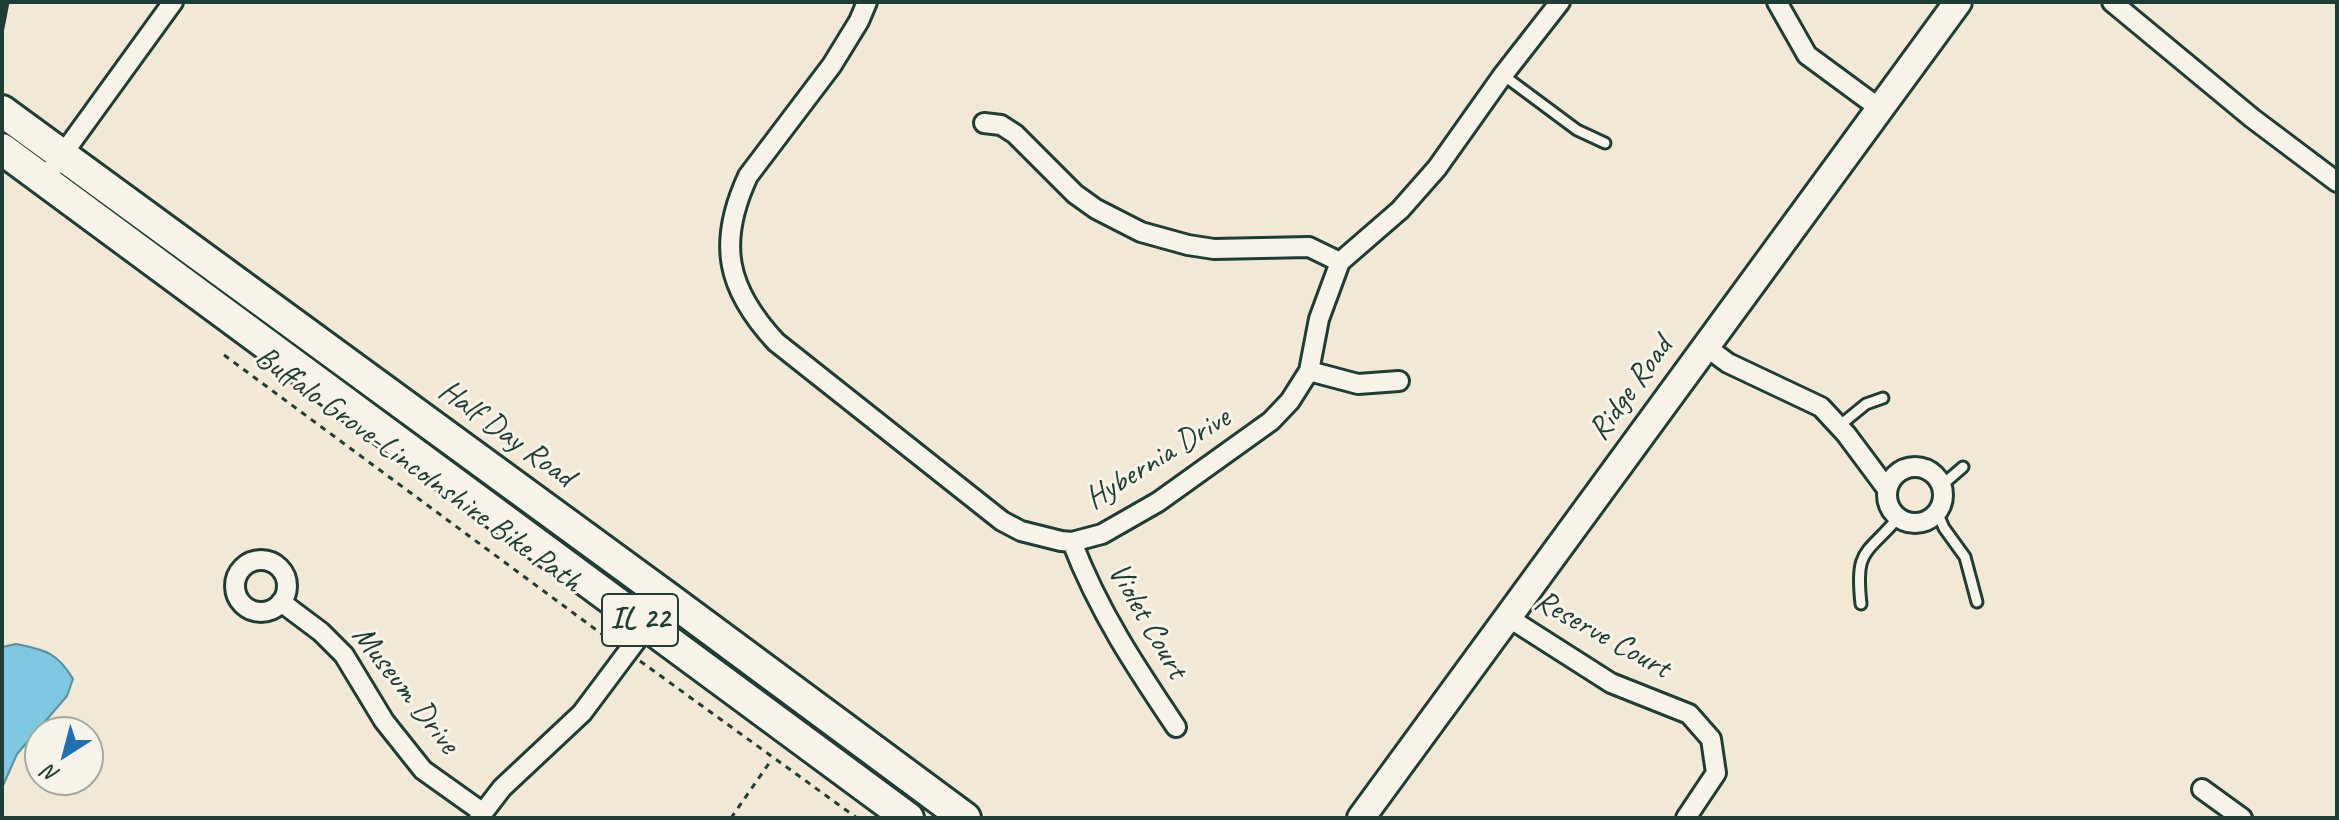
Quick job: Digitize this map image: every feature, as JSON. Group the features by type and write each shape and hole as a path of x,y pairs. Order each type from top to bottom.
{"main road":[{"name":"Half Day Road","path":"2,111 965,818"},
{"name":"IL 22","path":"2,149 908,818"}],"street":[{"path":"44,180 173,2"},
{"name":"Hybernia Drive","path":"867,2 832,65 748,176 732,218 730,258 742,297 753,318 776,342 1002,521 1021,531 1072,542 1124,524 1271,421 1290,401 1309,371 1319,319 1340,262 1400,210 1437,168 1560,2"},
{"path":"1777,2 1807,55 1879,108"},
{"name":"Ridge Road","path":"1361,818 1958,2"},
{"path":"2112,2 2252,118 2337,182"},
{"path":"984,123 1001,125 1015,134 1075,194 1096,209 1141,232 1214,249 1309,247 1340,262"},
{"path":"1705,346 1728,363 1821,407 1887,489 1888,505 1898,518 1906,522 1923,522 1937,512 1943,495 1941,486 1930,472 1913,467 1897,474 1887,489"},
{"path":"1309,371 1358,384 1399,381"},
{"name":"Violet Court","path":"1072,542 1101,610 1122,648 1176,727"},
{"path":"480,815 542,748 582,713 668,598"},
{"name":"Museum Drive","path":"281,602 321,632 344,655 384,721 423,770 480,815"},
{"name":"Reserve Court","path":"1506,616 1611,683 1689,714 1711,739 1716,773 1686,818"},
{"path":"2202,789 2242,818"}],"lane":[{"path":"1503,75 1577,130 1605,143"},
{"path":"1839,426 1866,404 1883,398"},
{"path":"1941,486 1963,467"},
{"path":"1937,512 1944,528 1965,557 1977,602"},
{"path":"1861,604 1858,572 1863,554 1898,518"}],"path":[{"name":"Buffalo Grove-Lincolnshire Bike Path","path":"224,355 857,818"},
{"path":"731,818 773,758"}],"water":[{"path":"16,644 49,654 61,663 73,679 67,696 50,716 24,716 24,746 17,754 2,788 2,647"}],"railway":[{"path":"2,28 7,2"}]}
